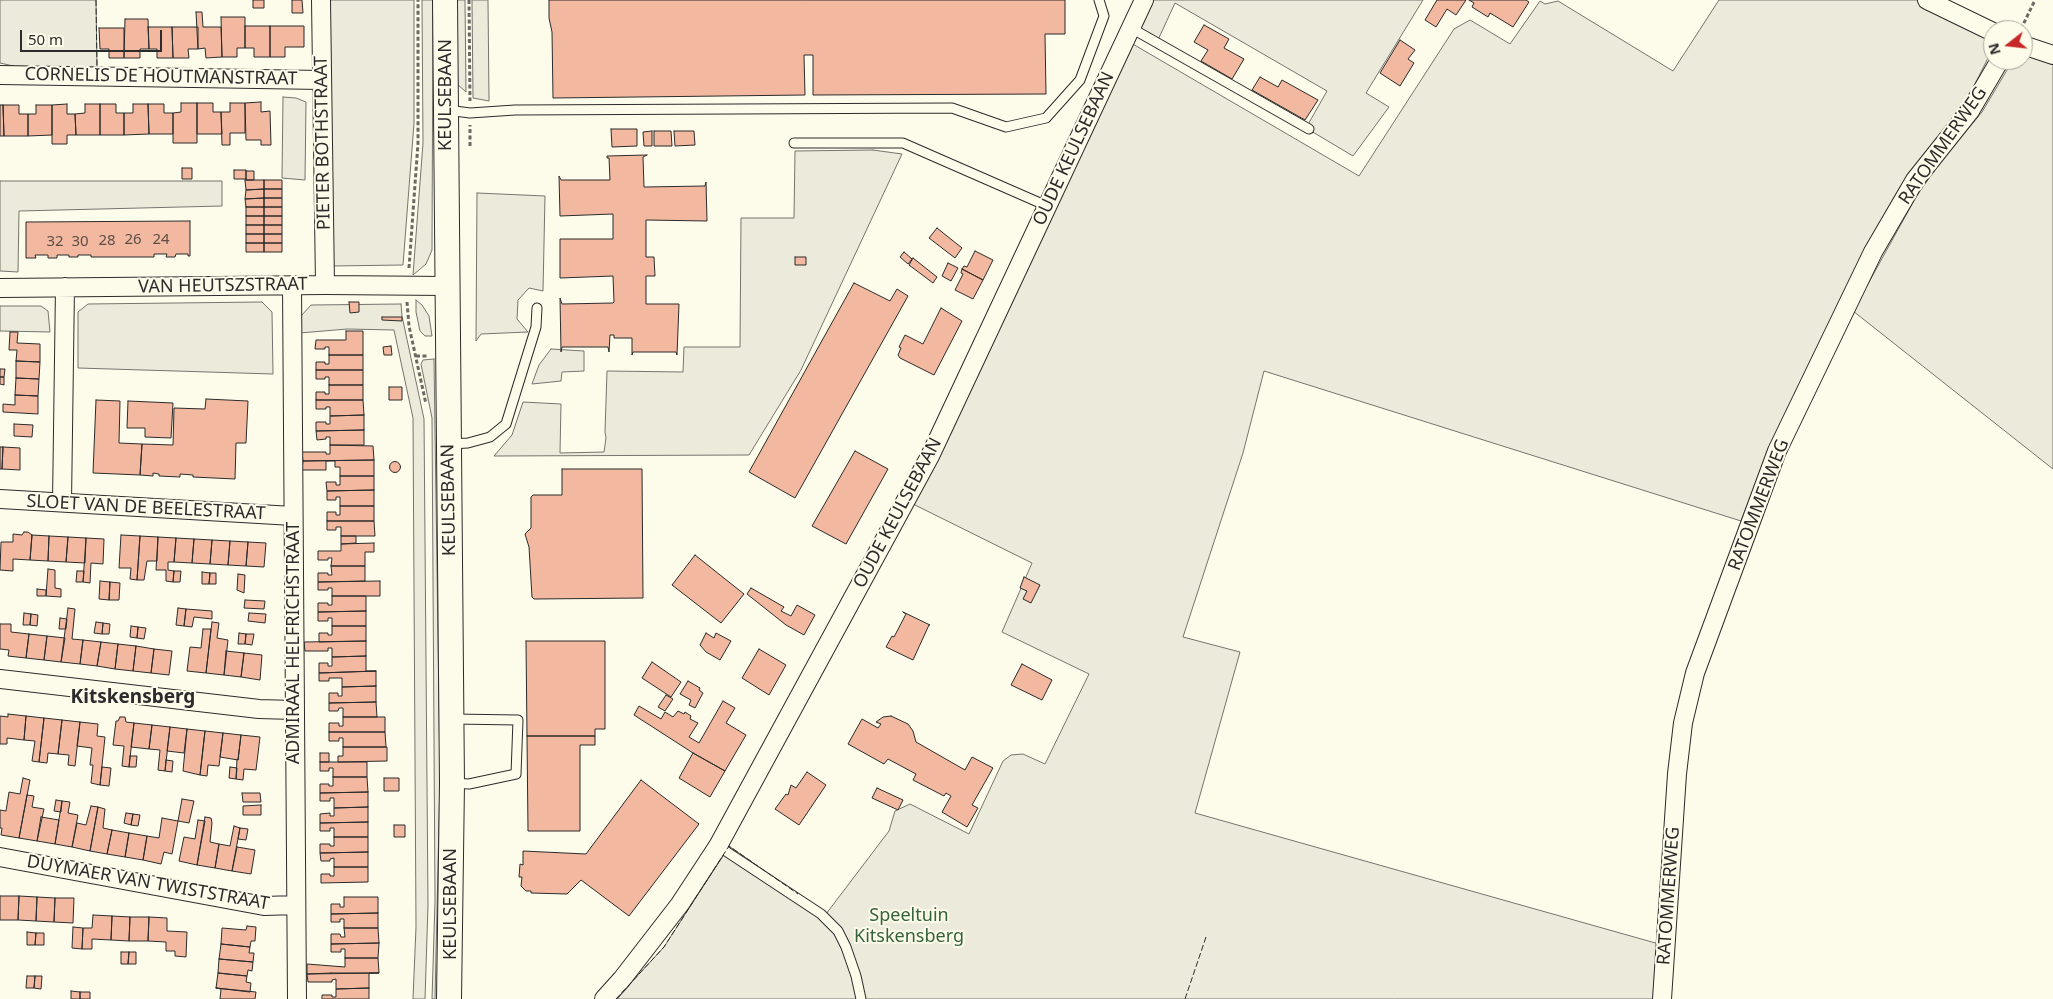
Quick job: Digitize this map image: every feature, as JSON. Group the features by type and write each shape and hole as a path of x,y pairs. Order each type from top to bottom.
{"street":[{"name":"PIETER BOTHSTRAAT","path":"321,0 325,285"},
{"name":"KEULSEBAAN","path":"445,0 447,110 446,286 452,783 449,999"},
{"name":"OUDE KEULSEBAAN","path":"604,999 622,979 680,904 718,846 930,456 1144,0"},
{"path":"1927,0 1983,27"},
{"path":"2033,48 2053,55"},
{"name":"RATOMMERWEG","path":"1662,999 1677,774 1683,723 1699,664 1777,451 1873,252 1916,180 1970,110 1994,70"},
{"name":"CORNELIS DE HOUTMANSTRAAT","path":"0,75 322,80"},
{"name":"VAN HEUTSZSTRAAT","path":"0,288 325,285 446,286"},
{"name":"ADMIRAAL HELFRICHSTRAAT","path":"292,286 297,999"},
{"path":"62,502 65,287"},
{"name":"SLOET VAN DE BEELESTRAAT","path":"0,499 293,516"},
{"path":"0,679 259,709 294,710"},
{"name":"DUYMAER VAN TWISTSTRAAT","path":"0,857 264,906 296,905"}],"lane":[{"path":"447,110 470,113 515,110 952,108 1006,127 1046,118 1080,80 1104,16 1099,0"},
{"path":"1131,28 1309,129"},
{"path":"794,143 903,143 1047,206"},
{"path":"448,444 468,443 490,437 506,424 536,327 537,308"},
{"path":"451,719 518,720 516,774 469,784 452,783"},
{"path":"718,846 821,914 838,931 856,976 861,999"}],"path":[{"name":"KEULSEBAAN","path":"407,286 418,142 418,0"},
{"path":"2025,20 2035,0"}],"green space":[{"path":"0,0 96,0 97,67 18,67 0,63"},
{"path":"329,0 414,0 414,123 403,265 331,266"},
{"path":"422,0 433,0 432,250 426,264 413,275 423,143"},
{"path":"456,0 465,0 466,92 457,84"},
{"path":"472,0 488,0 489,101 473,98"},
{"path":"1152,0 1423,0 1366,93 1389,107 1353,156 1306,128 1327,91 1175,3 1157,42 1137,31"},
{"name":"Speeltuin Kitskensberg","path":"1719,0 1917,0 1983,36 1983,68 1970,94 1900,187 1863,252 1766,456 1741,521 1264,371 1243,453 1183,637 1240,652 1195,813 1659,944 1654,999 616,999 664,947 729,846 826,914 889,831 895,811 910,804 969,834 1003,761 1011,755 1023,754 1045,764 1089,674 1002,632 1032,563 911,503 1131,43 1359,176 1454,29 1470,20 1510,44 1540,1 1545,4 1558,1 1673,71"},
{"path":"2033,56 2053,60 2053,469 1853,311 1916,197 1941,161 1982,112 2007,70 2033,70"},
{"path":"283,97 296,98 306,102 305,180 282,178"},
{"path":"873,150 902,154 801,370 749,455 494,456 512,435 523,402 561,404 560,453 604,452 607,371 683,372 684,347 740,347 741,218 794,218 795,151"},
{"path":"0,181 222,181 222,206 19,211 18,272 0,271"},
{"path":"477,193 545,196 543,291 529,288 518,300 517,319 528,332 481,334 476,341"},
{"path":"416,300 422,305 429,316 432,336 425,336 420,331 416,312"},
{"path":"262,302 272,312 273,374 78,368 78,312 88,304"},
{"path":"401,304 424,419 428,905 425,999 413,999 416,927 413,418 394,330 347,329 300,333 301,316 311,305"},
{"path":"0,306 41,306 48,311 50,332 0,331"},
{"path":"551,349 584,351 584,371 562,372 561,381 532,384 539,365"},
{"path":"434,359 440,777 435,999 432,999 435,901 432,418 421,364 423,360"}],"building":[{"path":"253,0 264,0 264,8 253,8"},
{"path":"292,0 302,0 303,13 292,13"},
{"path":"549,0 1065,0 1065,34 1045,34 1046,94 813,95 813,55 804,55 805,95 553,98 552,32 549,18"},
{"path":"1437,0 1466,0 1456,15 1447,9 1436,27 1425,20"},
{"path":"1469,0 1526,0 1529,2 1513,27 1490,13 1488,17 1472,7 1474,3"},
{"path":"196,12 202,12 203,27 221,27 222,57 206,58 205,48 198,49"},
{"path":"221,17 245,17 245,48 237,48 237,57 222,57"},
{"path":"125,19 148,19 149,49 140,49 140,58 124,58"},
{"path":"1204,25 1229,39 1224,48 1244,59 1232,79 1201,61 1208,50 1194,42"},
{"path":"245,26 270,26 270,57 254,57 254,48 245,48"},
{"path":"270,26 304,26 304,47 285,47 285,57 270,57"},
{"path":"148,27 172,27 173,58 157,58 157,49 149,49"},
{"path":"172,27 198,27 198,49 188,49 189,58 173,58"},
{"path":"99,28 124,28 124,58 109,58 109,49 100,49"},
{"path":"1400,40 1415,50 1408,59 1414,63 1400,86 1380,73"},
{"path":"1260,77 1278,87 1282,80 1318,100 1305,120 1252,90"},
{"path":"261,102 261,112 270,111 271,145 261,145 261,140 246,140 245,103"},
{"path":"181,103 197,103 197,143 173,143 173,113 181,112"},
{"path":"197,103 213,103 213,112 221,112 222,134 197,134"},
{"path":"230,103 245,103 245,133 230,133 230,145 222,145 221,112 230,112"},
{"path":"67,104 67,114 75,114 76,135 67,135 67,144 52,144 52,105"},
{"path":"85,104 100,104 100,135 76,135 75,114 85,113"},
{"path":"100,104 116,104 116,113 124,113 124,135 100,135"},
{"path":"133,104 148,104 149,134 124,135 124,113 133,113"},
{"path":"148,104 164,104 164,113 173,113 173,134 149,134"},
{"path":"0,105 3,105 4,136 0,136"},
{"path":"3,105 19,105 19,114 28,114 28,136 4,136"},
{"path":"36,105 52,105 52,135 28,136 28,114 36,114"},
{"path":"611,129 637,129 637,146 612,147"},
{"path":"652,131 652,146 644,146 643,132"},
{"path":"654,131 671,131 672,146 654,146"},
{"path":"674,131 694,131 695,145 675,146"},
{"path":"647,155 643,157 644,187 705,186 706,182 707,221 646,220 646,257 654,257 655,276 646,276 646,304 679,304 677,355 676,352 633,352 632,355 632,338 614,338 614,335 610,335 609,352 608,347 562,347 561,352 560,298 562,304 614,302 613,276 560,278 560,239 613,239 613,214 560,216 559,176 561,180 610,180 609,158 607,156"},
{"path":"182,168 192,168 192,179 182,179"},
{"path":"234,170 246,170 246,179 234,179"},
{"path":"246,171 254,171 254,180 246,180"},
{"path":"245,180 264,180 264,189 246,190"},
{"path":"264,180 282,180 282,189 264,189"},
{"path":"264,189 264,198 245,199 246,190"},
{"path":"264,189 282,189 282,198 264,198"},
{"path":"264,198 264,207 246,207 245,199"},
{"path":"264,198 282,198 282,207 264,207"},
{"path":"246,207 264,207 264,216 246,216"},
{"path":"264,207 282,207 282,216 264,216"},
{"path":"246,216 264,216 264,225 246,225"},
{"path":"264,216 282,216 282,225 264,225"},
{"path":"190,221 190,256 188,254 176,254 175,257 166,257 167,254 154,254 154,257 91,257 91,255 78,255 78,257 69,257 69,255 57,255 57,258 48,258 48,255 35,255 36,258 26,258 26,222"},
{"path":"246,225 264,225 264,234 246,234"},
{"path":"264,225 282,225 282,234 264,234"},
{"path":"937,228 962,248 955,258 929,238"},
{"path":"246,234 264,234 264,243 246,243"},
{"path":"264,234 282,234 282,243 264,243"},
{"path":"246,243 264,243 264,252 246,252"},
{"path":"264,243 282,243 282,252 264,252"},
{"path":"975,251 993,260 983,280 962,269 964,266 967,267"},
{"path":"904,252 912,259 908,264 900,257"},
{"path":"795,257 806,257 806,265 795,265"},
{"path":"913,258 937,277 933,283 909,265"},
{"path":"948,263 958,268 951,281 942,276"},
{"path":"962,269 983,280 973,299 955,290 963,274 961,273"},
{"path":"854,283 890,301 897,289 908,296 795,498 749,472"},
{"path":"349,302 359,302 359,312 350,313"},
{"path":"941,308 962,321 934,375 900,358 898,355 901,348 899,347 905,335 923,344"},
{"path":"382,317 402,317 402,321 382,320"},
{"path":"346,331 363,331 363,355 329,355 329,347 315,349 316,340 346,340"},
{"path":"10,332 18,332 17,343 40,344 40,362 16,361 17,350 9,350"},
{"path":"391,346 392,355 384,355 383,347"},
{"path":"329,355 363,355 363,370 316,370 316,362 329,364"},
{"path":"16,361 40,362 39,379 16,378"},
{"path":"0,369 5,369 4,377 0,377"},
{"path":"316,370 363,370 363,385 329,385 329,377 316,379"},
{"path":"0,377 4,377 4,385 0,384"},
{"path":"16,378 39,379 38,396 15,395"},
{"path":"329,385 363,385 363,400 316,400 316,392 329,394"},
{"path":"389,387 402,387 402,400 389,400"},
{"path":"15,395 38,396 38,414 3,412 3,404 15,405"},
{"path":"206,399 248,401 246,443 236,443 235,479 193,477 193,475 180,474 180,477 159,476 159,474 153,473 153,476 140,475 142,444 173,445 174,408 205,409"},
{"path":"96,400 120,401 119,443 142,444 140,475 93,473"},
{"path":"316,400 363,400 364,415 330,416 330,407 316,409"},
{"path":"128,401 173,403 171,438 145,437 145,428 127,428"},
{"path":"364,415 364,430 316,431 316,422 330,424 330,416"},
{"path":"14,424 33,425 32,437 14,436"},
{"path":"364,430 364,445 330,445 330,437 317,440 316,431"},
{"path":"330,445 373,446 374,460 303,461 302,452 326,452 326,454 330,454"},
{"path":"0,447 3,447 2,469 0,469"},
{"path":"3,447 20,448 20,470 2,469"},
{"path":"855,451 888,469 846,544 812,526"},
{"path":"374,460 374,476 340,476 340,467 335,467 335,461 326,461 326,470 302,470 303,461"},
{"path":"393,462 397,462 400,467 399,471 393,472 390,469 390,465"},
{"path":"562,469 642,469 643,598 534,599 532,597 529,547 525,534 531,528 531,497 533,495 562,495"},
{"path":"340,476 374,476 374,490 327,491 326,482 336,482 336,485 340,485"},
{"path":"374,490 374,506 340,506 340,497 336,497 336,500 327,500 327,491"},
{"path":"340,506 374,506 374,521 327,521 327,512 336,512 336,515 340,515"},
{"path":"327,521 374,521 375,536 341,536 341,527 336,527 336,530 327,530"},
{"path":"24,532 32,535 30,560 13,559 13,571 0,570 1,542 13,542 13,534 22,535"},
{"path":"32,535 49,536 48,561 30,560"},
{"path":"121,535 140,536 137,580 130,579 131,568 119,568"},
{"path":"49,536 68,537 66,562 48,561"},
{"path":"140,536 158,537 157,561 147,561 144,580 137,580"},
{"path":"341,536 356,536 356,543 341,544"},
{"path":"68,537 86,538 85,563 66,562"},
{"path":"158,537 176,538 174,562 168,562 168,570 174,571 173,582 166,581 166,570 156,570"},
{"path":"86,538 104,539 103,564 91,563 90,583 83,582"},
{"path":"176,538 194,539 192,563 174,562"},
{"path":"194,539 212,540 210,564 192,563"},
{"path":"212,540 230,541 228,565 210,564"},
{"path":"230,541 248,542 246,566 228,565"},
{"path":"248,542 266,543 264,567 246,566"},
{"path":"374,543 374,552 365,552 365,566 331,566 332,558 318,560 318,551 341,551 341,544"},
{"path":"695,555 744,594 721,623 672,585"},
{"path":"331,566 365,566 365,581 318,582 318,573 332,575"},
{"path":"48,569 55,570 55,588 61,589 61,597 46,596"},
{"path":"77,571 84,571 83,582 76,582"},
{"path":"174,571 181,571 180,582 173,582"},
{"path":"202,572 210,573 209,584 202,584"},
{"path":"210,573 216,573 216,584 209,584"},
{"path":"238,574 245,575 244,593 237,590"},
{"path":"1024,577 1040,585 1031,603 1023,599 1027,591 1020,588"},
{"path":"100,581 110,582 109,600 99,599"},
{"path":"380,581 380,596 332,596 332,588 318,590 318,582"},
{"path":"110,582 120,583 119,600 109,600"},
{"path":"751,588 784,607 781,611 791,616 797,605 815,615 804,635 786,625 747,594"},
{"path":"37,589 46,590 46,596 37,596"},
{"path":"332,596 366,596 366,611 318,612 318,603 332,605"},
{"path":"245,600 265,601 264,609 244,608"},
{"path":"68,608 75,609 72,639 83,640 80,664 61,662"},
{"path":"178,608 186,609 184,626 176,625"},
{"path":"186,609 212,611 212,619 194,617 192,627 184,626"},
{"path":"366,611 366,626 332,626 332,618 328,618 328,621 318,621 318,612"},
{"path":"903,612 930,625 913,660 886,647 892,636 894,637 906,614"},
{"path":"24,613 31,614 30,625 23,625"},
{"path":"249,613 266,614 265,623 248,621"},
{"path":"31,614 38,615 37,626 30,625"},
{"path":"60,618 67,619 66,629 59,629"},
{"path":"96,622 103,623 102,634 94,633"},
{"path":"212,622 219,623 217,638 228,640 224,675 206,673"},
{"path":"103,623 110,624 109,634 102,634"},
{"path":"0,624 11,624 11,632 29,634 26,658 8,656 9,650 0,649"},
{"path":"131,626 138,627 137,638 130,637"},
{"path":"332,626 366,626 366,641 319,642 319,633 332,635"},
{"path":"138,627 146,628 144,639 137,638"},
{"path":"203,629 211,629 206,673 187,671 190,647 201,648"},
{"path":"239,633 246,634 245,644 238,644"},
{"path":"706,633 714,638 716,633 731,641 720,660 706,652 700,645"},
{"path":"29,634 47,636 44,660 26,658"},
{"path":"246,634 254,634 252,645 245,644"},
{"path":"47,636 65,638 61,662 44,660"},
{"path":"83,640 101,642 97,666 80,664"},
{"path":"366,641 366,656 332,657 332,648 328,648 328,651 305,651 304,642"},
{"path":"526,641 605,641 605,729 595,729 595,736 527,736"},
{"path":"101,642 118,644 115,669 97,666"},
{"path":"118,644 136,646 133,671 115,669"},
{"path":"136,646 154,649 151,673 133,671"},
{"path":"154,649 172,651 169,675 151,673"},
{"path":"759,649 786,665 769,695 742,678"},
{"path":"226,651 244,653 241,677 224,675"},
{"path":"244,653 262,655 260,680 241,677"},
{"path":"366,656 366,671 376,671 319,673 319,663 328,663 328,666 332,666 332,657"},
{"path":"652,662 681,682 671,697 642,678"},
{"path":"1022,664 1052,680 1042,700 1011,685"},
{"path":"376,671 376,686 342,687 342,678 329,678 329,681 319,681 319,673"},
{"path":"688,681 700,688 699,690 703,693 695,708 689,705 691,700 680,694"},
{"path":"376,686 376,702 329,703 329,693 338,693 338,696 342,696 342,687"},
{"path":"666,695 673,699 665,711 658,707"},
{"path":"723,701 735,708 726,723 746,735 725,771 634,715 639,706 661,719 665,712 673,717 678,711 684,714 685,712 691,716 690,719 698,723 689,737 699,743"},
{"path":"376,702 377,717 343,717 343,708 339,708 338,711 329,711 329,703"},
{"path":"8,714 26,716 24,740 7,738 7,744 0,744 0,716 8,717"},
{"path":"26,716 44,718 39,762 32,761 35,741 24,740"},
{"path":"891,716 908,724 913,731 916,742 965,770 972,757 993,768 972,805 978,808 967,827 942,812 951,796 946,793 944,796 913,780 916,774 888,759 884,764 848,744 862,719 878,728 881,724 876,722 883,717"},
{"path":"120,717 125,717 126,722 134,723 129,767 122,766 124,746 113,745 116,721"},
{"path":"343,717 385,717 385,732 329,732 329,723 339,723 339,726 343,726"},
{"path":"44,718 62,720 58,754 48,753 47,763 39,762"},
{"path":"62,720 80,722 75,766 68,765 69,755 58,754"},
{"path":"80,722 98,724 97,736 105,737 100,785 91,783 93,765 90,765 92,748 77,746"},
{"path":"134,723 152,725 149,749 131,747"},
{"path":"152,725 170,727 165,771 158,770 160,750 149,749"},
{"path":"170,727 187,729 184,753 167,751"},
{"path":"187,729 205,731 200,775 183,771"},
{"path":"205,731 223,733 219,766 208,765 207,776 200,775"},
{"path":"329,732 385,732 386,747 343,747 343,738 339,738 339,741 329,741"},
{"path":"223,733 241,735 238,760 220,757"},
{"path":"241,735 260,737 256,770 244,769 243,780 236,779"},
{"path":"527,736 595,736 595,745 580,745 580,831 528,831"},
{"path":"343,747 387,747 387,761 338,762 338,756 343,756"},
{"path":"320,753 329,753 329,762 320,762"},
{"path":"693,753 725,771 710,797 679,778"},
{"path":"130,756 137,756 136,767 129,767"},
{"path":"166,760 173,761 172,772 165,771"},
{"path":"320,762 367,762 367,777 333,777 333,768 329,768 329,771 320,771"},
{"path":"102,767 111,768 109,786 100,785"},
{"path":"230,767 237,768 236,779 229,778"},
{"path":"807,772 826,785 799,825 775,809 786,794 788,795 791,785 796,788"},
{"path":"333,777 367,777 368,792 320,793 320,784 333,786"},
{"path":"23,778 30,780 19,838 1,835 0,810 6,811 9,792 20,794"},
{"path":"384,778 399,778 399,791 384,791"},
{"path":"641,780 699,824 629,916 581,880 567,894 531,893 531,891 526,891 521,886 522,877 519,877 520,864 523,865 523,851 586,854"},
{"path":"877,788 903,800 898,810 872,798"},
{"path":"368,792 368,807 334,808 334,798 330,798 330,801 320,801 320,793"},
{"path":"242,793 260,793 261,802 243,802"},
{"path":"27,795 34,796 32,807 44,809 37,841 19,838"},
{"path":"182,799 194,801 189,823 178,821"},
{"path":"56,800 62,801 61,812 54,811"},
{"path":"62,801 70,802 68,813 78,815 72,847 55,844"},
{"path":"261,805 261,815 243,815 243,806"},
{"path":"91,806 98,807 90,851 72,847 77,823 86,825"},
{"path":"98,807 105,809 103,828 112,830 107,854 90,851"},
{"path":"368,807 368,822 320,823 320,814 330,813 330,816 334,816 334,808"},
{"path":"126,813 133,814 131,825 124,823"},
{"path":"133,814 140,815 138,826 131,825"},
{"path":"41,817 59,820 55,844 37,841"},
{"path":"205,817 211,818 212,823 210,842 219,844 215,868 197,865"},
{"path":"162,818 178,821 172,854 164,852 161,864 143,860 147,836 159,838"},
{"path":"198,820 205,821 197,865 179,861 184,837 195,839"},
{"path":"368,822 368,837 334,837 334,828 330,828 330,831 320,831 320,823"},
{"path":"394,825 405,825 405,837 394,837"},
{"path":"234,826 240,828 232,871 215,868 219,844 230,846"},
{"path":"240,828 248,829 246,840 238,839"},
{"path":"112,830 129,833 125,857 107,854"},
{"path":"129,833 147,836 143,860 125,857"},
{"path":"334,837 368,837 368,852 320,853 320,844 334,846"},
{"path":"237,847 255,850 251,874 232,871"},
{"path":"368,852 368,867 334,867 334,858 330,859 330,861 321,861 320,853"},
{"path":"334,867 368,867 368,882 321,883 321,874 334,876"},
{"path":"0,896 19,896 18,920 0,920"},
{"path":"19,896 37,897 36,921 18,920"},
{"path":"37,897 55,898 54,922 36,921"},
{"path":"344,897 378,897 378,913 331,914 331,904 340,904 340,907 344,907"},
{"path":"55,898 74,898 73,923 54,922"},
{"path":"378,913 378,928 344,928 344,919 340,919 340,922 331,922 331,914"},
{"path":"93,915 112,916 111,940 92,939 92,949 82,949 83,928 92,928"},
{"path":"112,916 130,917 129,941 111,940"},
{"path":"130,917 149,917 148,941 129,941"},
{"path":"149,917 167,918 167,931 187,932 186,957 175,956 175,951 166,951 166,942 148,941"},
{"path":"247,926 256,927 255,941 251,941 250,947 221,944 222,928 246,930"},
{"path":"73,927 83,928 82,949 72,948"},
{"path":"344,928 378,928 379,943 331,944 331,934 340,934 341,937 345,937"},
{"path":"27,932 36,933 35,945 27,945"},
{"path":"36,933 44,933 44,945 35,945"},
{"path":"379,943 378,958 345,958 345,949 341,949 341,952 331,952 331,944"},
{"path":"221,944 250,947 249,953 254,953 253,962 219,959"},
{"path":"121,952 129,952 128,964 121,964"},
{"path":"129,952 136,952 136,964 128,964"},
{"path":"345,958 378,958 379,973 307,974 307,964 345,967"},
{"path":"219,959 253,962 252,971 248,970 247,976 218,973"},
{"path":"218,973 247,976 246,982 251,983 250,992 216,988"},
{"path":"369,973 369,988 336,989 336,979 332,980 332,982 308,982 307,974"},
{"path":"27,976 35,976 34,988 26,988"},
{"path":"35,976 42,976 41,989 34,988"},
{"path":"216,988 256,992 255,999 220,999 221,989"},
{"path":"369,988 369,999 322,999 322,995 336,997 336,989"},
{"path":"71,991 80,992 80,999 71,999"},
{"path":"80,992 90,992 90,999 80,999"}],"fence":[{"path":"96,0 97,67"},
{"path":"616,999 664,947 729,846 798,894"},
{"path":"1185,999 1206,937"}],"district":[{"name":"Kitskensberg","path":"133,698"}]}
